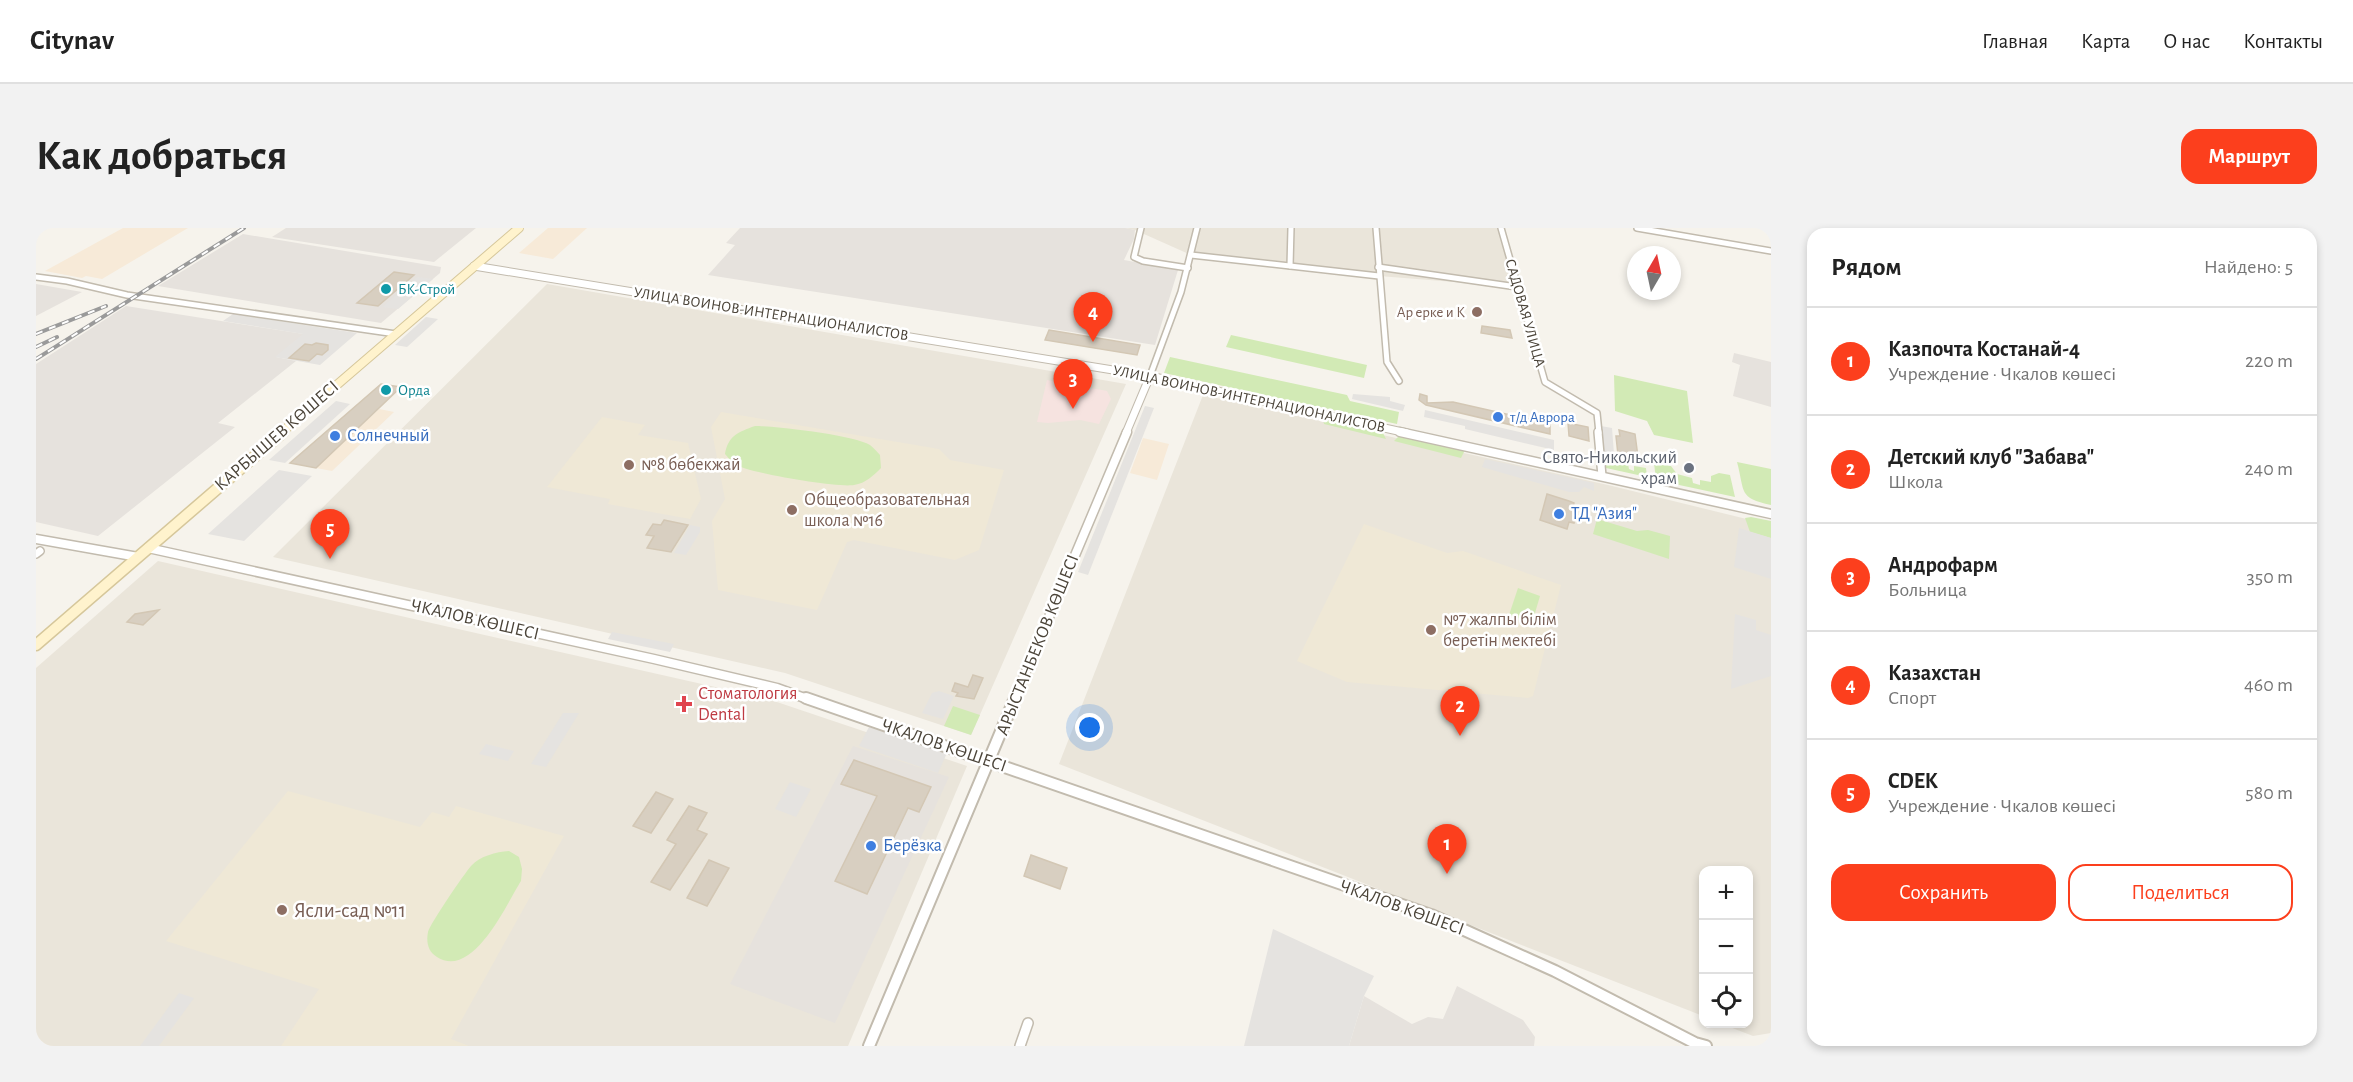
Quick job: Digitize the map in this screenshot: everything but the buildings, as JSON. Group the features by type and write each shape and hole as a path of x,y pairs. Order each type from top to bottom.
{"main road":[{"name":"КАРБЫШЕВ КӨШЕСІ","path":"36,645 519,228"}],"street":[{"path":"1141,228 1134,257 1143,261 1188,268"},
{"path":"1150,376 1188,268 1197,228"},
{"path":"1290,266 1291,228"},
{"path":"1376,228 1378,276 1387,362 1399,381"},
{"name":"САДОВАЯ УЛИЦА","path":"1501,228 1545,382 1597,412 1602,476"},
{"path":"1637,228 1771,251"},
{"path":"1191,255 1378,276"},
{"name":"УЛИЦА ВОИНОВ-ИНТЕРНАЦИОНАЛИСТОВ","path":"474,266 1150,376 1771,514"},
{"path":"1378,267 1517,287"},
{"path":"36,277 67,280 127,295 396,334"},
{"name":"АРЫСТАНБЕКОВ КӨШЕСІ","path":"869,1046 1150,376"},
{"path":"36,539 138,557"},
{"name":"ЧКАЛОВ КӨШЕСІ","path":"148,548 777,688 1431,915 1555,971 1695,1043 1706,1046"},
{"path":"1020,1046 1028,1023"}],"shaded area":[{"path":"123,228 188,228 102,279 45,271"},
{"path":"286,228 476,228 434,262 272,237"},
{"path":"548,228 587,228 553,259 519,253"},
{"path":"740,228 1125,228 1135,230 1134,239 1124,260 1178,270 1155,345 708,275 735,245 726,243"},
{"path":"1125,228 1498,228 1517,287 1379,276 1191,255 1135,230"},
{"path":"243,234 441,267 440,273 381,323 158,286"},
{"path":"417,277 433,279 398,309 382,307"},
{"path":"36,284 82,292 36,316"},
{"path":"547,284 1126,384 971,735 785,673 273,557"},
{"path":"126,306 304,334 276,357 296,361 218,423 235,427 98,536 36,522 36,364"},
{"path":"233,314 357,333 320,365 275,357 303,334 223,321"},
{"path":"426,317 438,319 407,347 395,345"},
{"path":"1734,353 1771,362 1771,407 1733,396 1740,365 1732,362"},
{"path":"1047,380 1107,391 1111,399 1099,424 1080,420 1037,422"},
{"path":"1353,394 1390,397 1390,401 1405,405 1403,411 1352,399"},
{"path":"1203,395 1608,485 1771,525 1771,1033 1753,1036 1732,1028 1753,1028 1753,866 1699,866 1699,1014 1059,764"},
{"name":"Солнечный","path":"336,401 350,404 285,463 269,460"},
{"path":"1145,406 1154,408 1088,575 1078,572"},
{"path":"379,409 394,412 332,471 316,468"},
{"path":"1425,410 1554,440 1554,450 1424,417"},
{"name":"Общеобразовательная школа №16","path":"721,412 939,449 950,460 1004,470 979,550 955,560 854,540 847,542 817,610 718,590 712,521 725,499 711,427"},
{"name":"№8 бөбекжай","path":"602,417 645,425 638,435 688,443 701,499 690,519 608,504 610,499 547,487"},
{"path":"1601,426 1612,428 1614,454 1618,455 1620,461 1605,458"},
{"path":"1143,438 1169,444 1157,480 1130,473"},
{"path":"1485,459 1594,483 1594,491 1584,487 1579,492 1569,492 1482,467"},
{"path":"279,470 312,476 244,541 208,534"},
{"name":"№7 жалпы білім беретін мектебі","path":"1364,524 1447,553 1463,551 1561,585 1533,696 1528,698 1347,682 1297,661"},
{"path":"690,525 700,527 700,532 686,555 674,553"},
{"path":"1739,528 1771,538 1771,579 1734,567"},
{"path":"158,561 768,699 967,766 848,1046 36,1046 36,668"},
{"path":"1735,614 1756,620 1756,630 1771,635 1771,676 1731,689"},
{"path":"612,632 674,644 670,652 608,639"},
{"path":"939,691 954,696 943,719 922,713 932,693"},
{"path":"563,713 579,713 546,767 531,764"},
{"path":"869,727 947,753 938,773 859,746"},
{"path":"486,744 514,751 508,761 479,754"},
{"path":"853,746 949,777 835,1023 730,984"},
{"path":"790,782 811,789 796,817 775,809"},
{"path":"288,791 420,827 432,812 449,817 456,806 564,836 451,1039 469,1046 281,1046 319,989 166,941"},
{"path":"1273,929 1374,976 1364,996 1349,1046 1244,1046"},
{"path":"1457,986 1523,1020 1535,1037 1534,1046 1349,1046 1364,996 1412,1024 1428,1017 1443,1019"},
{"path":"179,993 194,998 159,1046 140,1046"}],"green space":[{"path":"1231,335 1367,365 1364,378 1226,347"},
{"path":"1170,357 1347,395 1350,401 1399,412 1397,424 1164,373"},
{"path":"1614,375 1687,391 1693,443 1654,435 1647,421 1615,411"},
{"path":"1323,419 1382,431 1386,439 1324,424"},
{"path":"755,426 814,432 861,441 870,445 880,455 881,468 862,483 845,485 793,479 742,468 734,464 725,454 726,448 735,435"},
{"path":"1398,437 1465,450 1461,458 1394,441"},
{"path":"1605,459 1628,464 1629,469 1634,471 1634,466 1646,468 1647,477 1606,468 1601,463 1606,464"},
{"path":"1737,462 1771,469 1771,505 1753,500 1748,496 1743,487"},
{"path":"1654,463 1671,466 1677,474 1692,478 1693,483 1700,485 1700,480 1711,482 1711,476 1719,473 1730,475 1735,497 1656,480"},
{"path":"1745,518 1771,521 1771,538 1750,532"},
{"path":"1597,519 1637,531 1648,530 1670,536 1669,559 1593,534"},
{"path":"1518,588 1540,596 1532,623 1509,615"},
{"path":"953,706 980,715 971,735 944,726"},
{"path":"509,851 519,857 522,869 521,881 498,921 476,949 463,958 450,961 434,955 428,946 427,939 430,927 471,866 484,857"}],"railway":[{"path":"36,359 244,228"},
{"path":"36,334 106,306"},
{"path":"36,347 57,337"}],"place":[{"name":"БК-Строй","path":"386,289"},
{"name":"Ар ерке и К","path":"1477,312"},
{"name":"Казахстан","path":"1093,342"},
{"name":"Орда","path":"386,390"},
{"name":"Андрофарм","path":"1073,409"},
{"name":"т/д Аврора","path":"1498,417"},
{"name":"Солнечный","path":"335,436"},
{"name":"№8 бөбекжай","path":"629,465"},
{"name":"Свято-Никольский храм","path":"1689,468"},
{"name":"Общеобразовательная школа №16","path":"792,510"},
{"name":"ТД \"Азия\"","path":"1559,514"},
{"name":"CDEK","path":"330,559"},
{"name":"№7 жалпы білім беретін мектебі","path":"1431,630"},
{"name":"Стоматология Dental","path":"684,704"},
{"name":"Детский клуб \"Забава\"","path":"1460,736"},
{"name":"Берёзка","path":"871,846"},
{"name":"Казпочта Костанай-4","path":"1447,874"},
{"name":"Ясли-сад №11","path":"282,910"}]}
